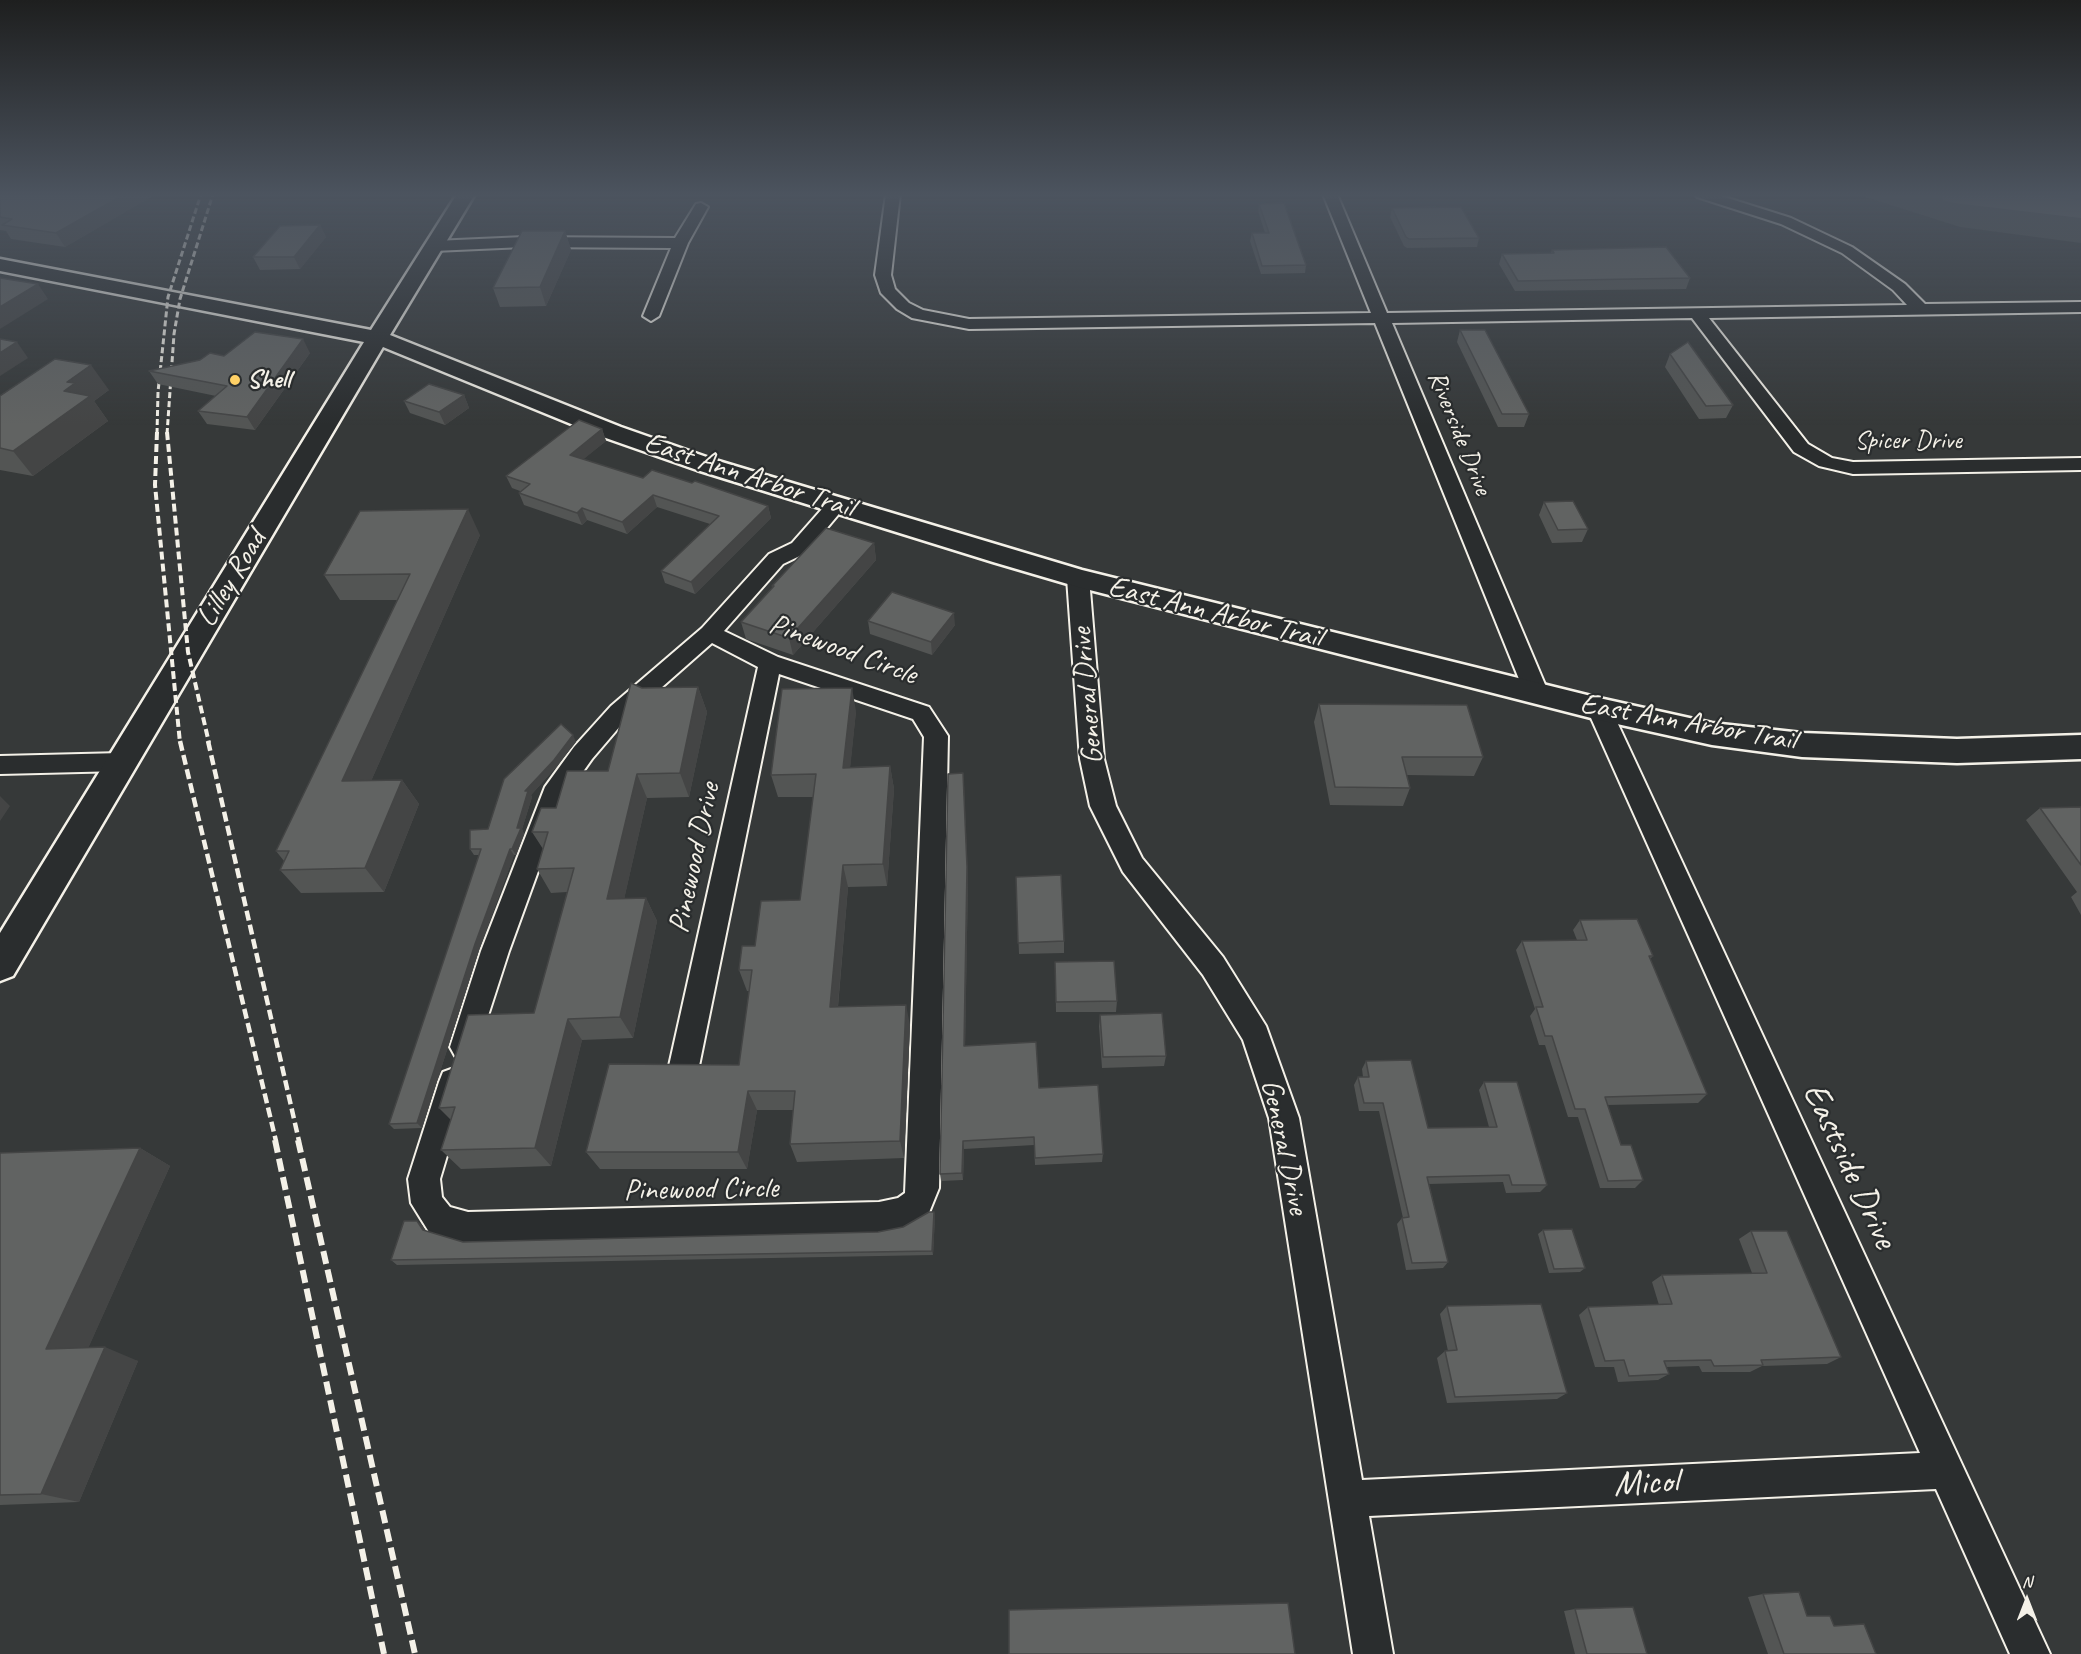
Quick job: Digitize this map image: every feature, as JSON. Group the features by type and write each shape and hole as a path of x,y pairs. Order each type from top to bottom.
{"street":[{"name":"East Ann Arbor Trail","path":"32,271 379,338 612,432 706,465 1078,578 1599,709 1712,734 1802,745 1956,751 2081,747"},
{"name":"Lilley Road","path":"0,965 419,271"},
{"path":"651,316 669,271"},
{"path":"884,271 883,281 887,290 903,306 933,318 969,324 2081,307"},
{"name":"Riverside Drive","path":"1362,271 1537,694"},
{"path":"1877,271 1899,287 1921,310"},
{"name":"Spicer Drive","path":"1697,314 1801,448 1826,462 1853,468 2081,464"},
{"path":"710,633 776,559 799,548 828,502"},
{"name":"General Drive","path":"1078,578 1092,759 1103,806 1132,865 1213,966 1256,1035 1284,1118 1373,1654"},
{"name":"Pinewood Circle","path":"710,633 770,663 921,713 936,736 923,1188 917,1204 904,1213 879,1218 468,1228 440,1221 427,1203 424,1179 495,951 554,794 583,753 619,712 710,633"},
{"name":"Pinewood Drive","path":"684,1066 770,663"},
{"name":"Eastside Drive","path":"1599,709 2030,1654"},
{"path":"0,765 122,762"},
{"name":"Micol","path":"1346,1499 1946,1470"}],"building":[{"path":"502,271 547,271 540,287 493,288"},
{"path":"1512,271 1685,271 1690,278 1518,281"},
{"path":"0,278 38,284 0,307"},
{"path":"1460,330 1485,330 1529,414 1502,414"},
{"path":"255,332 303,339 247,417 198,411 227,386 149,371 200,360 210,353 224,356"},
{"path":"0,339 17,342 0,353"},
{"path":"1688,342 1733,405 1706,406 1670,354"},
{"path":"55,359 91,365 67,382 75,383 64,391 90,396 13,451 0,448 0,396"},
{"path":"429,384 464,395 439,412 404,401"},
{"path":"579,420 602,429 570,455 643,478 652,470 692,483 695,481 768,506 691,582 661,571 719,516 653,495 622,522 582,508 577,513 519,493 530,484 506,476"},
{"path":"1573,501 1588,529 1558,530 1544,502"},
{"path":"468,509 342,781 402,780 365,868 280,870 289,851 276,851 410,574 324,575 360,511"},
{"path":"826,528 874,543 789,638 741,622 774,586 772,586"},
{"path":"892,592 954,613 931,642 868,621"},
{"path":"631,683 642,688 698,687 680,773 637,774 607,899 646,898 620,1017 568,1019 535,1148 441,1150 455,1107 439,1108 468,1015 534,1013 574,868 537,869 548,832 532,832 541,808 556,808 567,771 608,771"},
{"path":"852,688 843,768 890,766 883,864 843,865 830,1007 906,1005 900,1141 790,1144 795,1091 748,1091 738,1152 586,1152 609,1064 739,1065 752,970 739,970 742,946 755,946 761,901 800,900 816,774 771,775 782,689"},
{"path":"1319,704 1467,705 1483,757 1402,757 1410,788 1335,787"},
{"path":"561,724 573,735 554,760 525,791 528,791 517,828 521,828 510,849 475,944 417,1123 389,1124 481,849 470,849 470,830 488,829 504,779"},
{"path":"963,773 967,867 964,1046 1036,1042 1039,1088 1098,1085 1103,1154 1035,1158 1034,1137 963,1141 962,1173 940,1174 948,774"},
{"path":"2081,807 2081,865 2040,808"},
{"path":"1061,875 1064,941 1018,943 1016,877"},
{"path":"1637,919 1653,956 1649,956 1707,1094 1605,1097 1621,1145 1631,1145 1643,1180 1608,1181 1585,1109 1575,1109 1552,1036 1545,1036 1536,1007 1543,1007 1522,941 1587,940 1580,920"},
{"path":"1114,961 1117,1001 1056,1002 1055,962"},
{"path":"1162,1013 1166,1056 1103,1057 1100,1015"},
{"path":"1411,1060 1428,1128 1497,1127 1484,1082 1517,1082 1547,1185 1512,1185 1509,1175 1427,1177 1448,1262 1412,1263 1402,1218 1409,1217 1383,1103 1364,1103 1358,1077 1369,1077 1366,1061"},
{"path":"140,1148 46,1349 105,1347 41,1494 0,1495 0,1153"},
{"path":"929,1212 934,1212 932,1251 391,1260 404,1221 417,1221 423,1230 463,1242 878,1232 903,1227"},
{"path":"1572,1229 1585,1268 1554,1269 1543,1230"},
{"path":"1751,1231 1787,1231 1841,1357 1761,1360 1763,1365 1714,1366 1711,1360 1664,1361 1669,1374 1629,1376 1624,1360 1605,1361 1588,1307 1672,1304 1662,1275 1767,1273"},
{"path":"1541,1304 1567,1393 1455,1397 1445,1351 1457,1350 1447,1306"},
{"path":"1799,1592 1807,1616 1830,1616 1834,1626 1864,1624 1876,1654 1784,1654 1763,1594"},
{"path":"1288,1603 1295,1654 1009,1654 1009,1610"},
{"path":"1633,1607 1647,1654 1587,1654 1575,1609"}],"railway":[{"path":"157,434 158,392 168,297 176,271"},
{"path":"167,433 174,334 180,299 189,271"},
{"path":"157,432 155,485 180,743"},
{"path":"167,433 188,652 209,743"},
{"path":"180,741 276,1141"},
{"path":"208,741 299,1141"},
{"path":"275,1140 384,1654"},
{"path":"298,1140 415,1654"}],"place":[{"name":"Shell","path":"235,380"}]}
